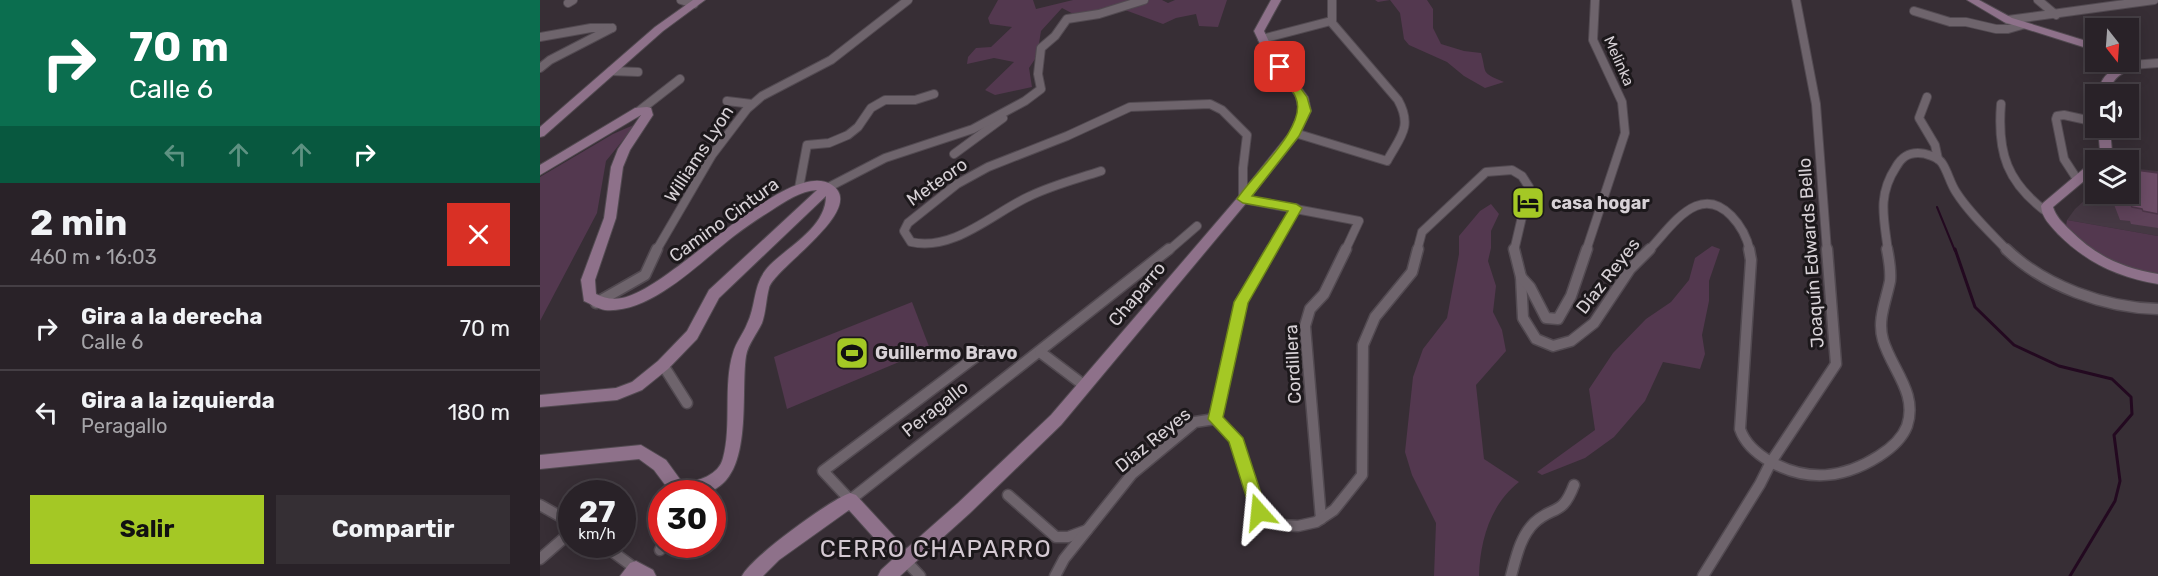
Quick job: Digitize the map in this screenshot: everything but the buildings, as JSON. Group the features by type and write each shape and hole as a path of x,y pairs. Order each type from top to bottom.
{"street":[{"path":"681,0 697,2"},
{"name":"Williams Lyon","path":"596,303 645,275 655,252 712,154 752,104 762,96 831,60 908,0"},
{"path":"540,401 595,397 628,391 663,365 692,335 714,294 827,188 885,158 974,129 1011,109 1041,89 1039,55 1041,48 1055,36 1067,19 1099,14 1144,0"},
{"path":"1276,0 1259,31 1262,39 1331,21"},
{"path":"1295,133 1387,161 1406,123 1404,112 1383,81 1340,36 1331,21 1332,0"},
{"name":"Melinka","path":"1521,277 1530,287 1546,318 1558,319 1571,296 1625,133 1622,102 1593,40 1595,0"},
{"name":"Joaquín Edwards Bello","path":"1703,576 1760,484 1771,462 1836,364 1816,104 1796,0"},
{"path":"1972,0 2008,20 2085,44"},
{"path":"2038,0 2056,15"},
{"path":"2008,20 2153,1"},
{"path":"540,133 659,30 697,2"},
{"path":"1914,11 1950,22 1966,22 1996,29 2008,29 2022,25"},
{"path":"540,37 591,28 612,28 550,60 540,68"},
{"name":"Chaparro","path":"887,576 1056,420 1243,199 1295,133 1305,111 1302,97 1262,39"},
{"path":"2139,63 2158,63"},
{"path":"611,71 638,72"},
{"path":"2105,84 2117,72"},
{"path":"540,171 639,111 680,79"},
{"path":"799,188 807,145 829,143 848,135 858,127 871,108 885,100 915,100 934,94"},
{"path":"1927,97 1919,118 1935,145 1947,180 1956,194 2021,264 2049,280 2131,308 2158,309"},
{"path":"727,101 752,104"},
{"name":"Meteoro","path":"1101,171 1022,199 990,220 949,240 923,245 905,238 904,231 908,223 957,184 988,167 1067,136 1130,107 1198,103 1210,104 1222,110 1247,135 1243,168 1243,199"},
{"path":"2001,104 1999,134 2003,159 2029,196 2097,262 2124,273 2158,279"},
{"path":"954,154 1006,116 1011,109"},
{"path":"596,303 589,297 588,280 610,218 616,167 624,149 647,115 647,111 639,111"},
{"path":"2077,179 2064,159 2056,119 2057,116 2064,115 2085,120"},
{"name":"Díaz Reyes","path":"1054,576 1064,559 1132,474 1195,422 1215,419 1235,438 1259,512 1267,521 1278,526 1292,527 1326,518 1362,475 1363,345 1375,317 1412,273 1422,232 1486,172 1496,169 1517,172 1523,176 1529,187 1514,250 1521,277 1523,318 1530,332 1545,344 1563,344 1579,336 1594,323 1630,269 1685,213 1702,204 1726,210 1742,229 1751,260 1740,429 1748,444 1771,462 1816,477 1843,475 1884,453 1904,432 1909,416 1908,391 1883,339 1883,307 1890,278 1884,189 1901,158 1906,155 1925,153 1938,159"},
{"path":"2048,213 2047,206 2085,173"},
{"name":"Camino Cintura","path":"596,303 611,305 636,299 669,282 730,232 799,188 809,186 827,188"},
{"path":"716,480 725,471 731,458 739,356 743,341 756,321 763,285 777,265 808,241 830,209 832,196 827,188"},
{"path":"1215,419 1241,302 1296,208 1243,199"},
{"name":"Cordillera","path":"1296,208 1359,221 1324,294 1310,309 1305,326 1321,519"},
{"name":"Peragallo","path":"751,576 773,554 850,500 1148,267 1197,226"},
{"path":"920,576 823,471 982,352"},
{"path":"1040,352 1085,386"},
{"path":"663,365 687,403"},
{"path":"540,462 641,452 660,465 671,480"},
{"path":"1511,576 1518,551 1528,532 1538,519 1563,508 1574,485"},
{"path":"1008,495 1056,537 1068,537 1087,530"},
{"path":"540,505 558,515"},
{"path":"540,559 558,543"},
{"path":"619,558 638,574"}],"shaded area":[{"path":"998,0 1033,0 1036,9 1073,0 1162,0 1168,3 1175,0 1227,0 1218,27 1199,26 1196,14 1176,18 1163,24 1125,10 1083,19 1062,8 1041,31 1037,56 1029,68 1032,87 995,95 985,90 1014,62 994,58 967,64 968,57 976,48 991,47 1012,27 990,24 988,18"},
{"path":"1390,0 1427,0 1433,9 1433,28 1441,44 1481,53 1486,72 1504,82 1485,88 1464,76 1447,62 1409,45 1404,39 1400,13"},
{"path":"636,124 606,161 597,213 540,321 540,177 613,134"},
{"path":"2139,169 2158,171 2158,236 2067,220 2085,200 2085,204 2139,204"},
{"path":"1491,204 1499,214 1491,231 1488,261 1496,286 1493,312 1502,330 1506,351 1476,385 1484,459 1519,482 1501,501 1488,524 1479,576 1434,576 1436,523 1412,475 1405,452 1413,377 1423,349 1447,318 1459,254 1459,236 1480,211"},
{"path":"2067,220 2158,236 2158,274 2118,268 2072,234 2066,226"},
{"path":"1712,246 1720,249 1709,281 1709,301 1702,335 1705,354 1700,369 1663,362 1645,401 1614,437 1585,458 1542,475 1537,472 1595,430 1589,389 1613,353 1646,319 1671,302 1689,280 1695,258"},
{"name":"Guillermo Bravo","path":"912,302 930,349 787,409 774,357"}],"waterway":[{"path":"1937,207 1955,251"},
{"path":"1955,249 1975,307 2014,345 2059,366 2112,379 2131,397 2132,414 2114,435 2120,481 2115,501 2070,576"}],"place":[{"name":"casa hogar","path":"1528,203"},
{"name":"Guillermo Bravo","path":"852,353"}],"district":[{"name":"CERRO CHAPARRO","path":"936,549"}],"route":[{"path":"1259,512 1235,438 1215,419 1241,302 1296,208 1243,199 1295,133 1305,111 1302,97 1280,67"}]}
